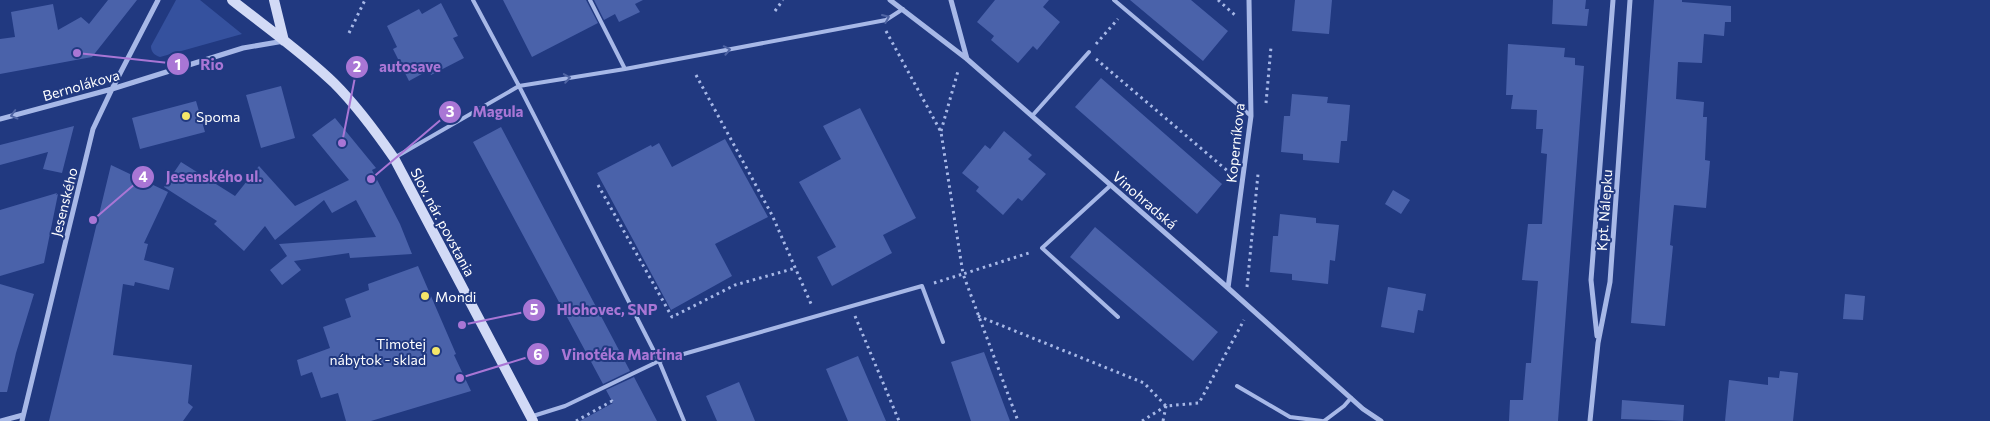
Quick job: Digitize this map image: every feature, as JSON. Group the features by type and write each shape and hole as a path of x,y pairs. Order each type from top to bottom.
{"main road":[{"name":"Slov. nár. povstania","path":"232,0 334,83 359,111 394,158 532,419"},
{"path":"274,0 284,41"}],"street":[{"name":"Jesenského","path":"23,418 94,130 112,89 158,0"},
{"name":"Vinohradská","path":"890,0 967,59 1351,398 1381,421"},
{"path":"951,0 967,59"},
{"name":"Koperníkova","path":"1228,288 1251,116 1249,0"},
{"path":"1598,343 1591,280 1613,0"},
{"name":"Kpt. Nálepku","path":"1590,421 1598,343 1610,282 1630,0"},
{"name":"Bernolákova","path":"0,119 112,89 243,48 284,41"},
{"path":"1,421 23,418"}],"lane":[{"path":"473,0 519,86 659,361 684,421"},
{"path":"590,0 625,69"},
{"path":"1114,0 1251,116"},
{"path":"394,158 519,86 625,69 886,20 903,9"},
{"path":"1032,116 1089,52"},
{"path":"1111,185 1042,248 1118,316"},
{"path":"532,419 565,406 659,361 922,286 943,342"},
{"path":"1238,386 1290,417 1323,421 1344,406 1351,398"}],"path":[{"path":"349,33 365,0"},
{"path":"775,11 782,0"},
{"path":"1218,0 1250,28"},
{"path":"1126,10 1089,52 1242,184"},
{"path":"881,21 940,132 963,274 1018,421"},
{"path":"940,132 958,70"},
{"path":"696,75 772,215 816,316"},
{"path":"598,185 672,318 735,285 796,268"},
{"path":"922,286 1042,248"},
{"path":"851,306 898,421"},
{"path":"978,316 1144,383 1166,406"},
{"path":"1142,421 1166,406 1199,404 1244,320"},
{"path":"576,421 612,401 613,403"},
{"path":"1163,421 1166,406"}],"shaded area":[{"path":"176,0 200,0 242,34 160,57 156,55 152,52 151,46"}],"building":[{"path":"108,0 137,0 92,57 0,74 0,39 15,37 11,12 53,4 58,30 81,17 89,24"},
{"path":"503,0 586,0 598,23 532,57"},
{"path":"594,0 643,0 635,4 640,12 619,22 615,14 604,20"},
{"path":"995,0 1049,0 1043,7 1060,22 1037,50 1033,46 1018,63 991,40 994,36 977,22"},
{"path":"1130,0 1191,0 1228,31 1203,61"},
{"path":"1295,0 1332,0 1329,34 1292,31"},
{"path":"1553,0 1586,0 1585,9 1589,9 1587,26 1552,24"},
{"path":"1654,0 1682,0 1682,2 1731,6 1731,22 1725,22 1724,36 1704,34 1702,63 1678,62 1676,99 1704,102 1703,117 1707,117 1705,160 1710,161 1706,208 1674,205 1670,245 1673,246 1665,326 1631,323"},
{"path":"441,3 458,36 453,38 464,58 431,75 429,70 409,81 393,49 397,47 387,26 419,9 422,14"},
{"path":"1508,44 1565,48 1564,57 1575,58 1575,65 1584,66 1558,421 1509,421 1510,400 1523,400 1526,363 1531,363 1538,281 1522,280 1528,224 1542,224 1547,154 1541,153 1543,129 1536,129 1537,110 1511,109 1513,95 1506,95"},
{"path":"1101,78 1222,184 1197,214 1075,107"},
{"path":"281,86 295,138 261,148 246,95"},
{"path":"1292,94 1328,97 1327,103 1350,105 1347,141 1341,141 1339,163 1303,160 1303,154 1281,152 1284,116 1290,116"},
{"path":"196,101 205,132 140,149 132,118"},
{"path":"860,108 916,218 883,235 892,253 832,286 817,257 836,247 799,182 841,159 823,126"},
{"path":"335,118 376,168 372,170 400,224 412,254 350,258 349,253 294,261 301,270 282,285 270,270 287,256 279,244 376,237 356,200 332,213 324,200 275,240 265,226 244,251 214,224 217,221 164,187 181,162 235,196 259,166 295,206 349,180 312,135"},
{"path":"74,126 62,173 43,169 48,152 0,165 0,145"},
{"path":"501,127 630,371 603,384 473,142"},
{"path":"1004,131 1032,155 1028,159 1046,174 1022,201 1018,198 1003,215 976,191 979,187 962,173 985,145 990,149"},
{"path":"725,139 768,217 715,244 732,276 671,310 597,173 651,145 652,147 659,143 672,167"},
{"path":"111,165 168,192 144,243 148,244 144,260 174,268 169,290 135,282 134,286 123,284 113,355 192,365 188,403 193,407 183,421 49,421"},
{"path":"1393,190 1410,200 1401,214 1385,204"},
{"path":"57,193 44,263 0,276 0,210"},
{"path":"1280,214 1316,218 1316,223 1339,225 1335,261 1330,260 1328,284 1292,280 1292,274 1270,272 1273,236 1278,236"},
{"path":"1095,227 1218,332 1193,361 1070,257"},
{"path":"418,266 456,354 454,355 471,391 371,421 346,421 338,393 321,398 312,372 301,376 297,360 330,348 323,327 351,317 345,299 369,290 368,284"},
{"path":"0,284 34,294 16,353 7,392 0,392"},
{"path":"1388,287 1426,294 1423,311 1418,310 1414,333 1381,327"},
{"path":"1845,294 1865,296 1863,320 1843,319"},
{"path":"984,352 1010,421 971,421 951,362"},
{"path":"858,356 886,421 848,421 826,369"},
{"path":"1780,371 1798,373 1793,421 1725,421 1729,380 1768,385 1768,377 1779,378"},
{"path":"634,377 657,421 580,421 613,403 606,390"},
{"path":"739,382 755,421 717,421 706,396"},
{"path":"1622,400 1684,405 1683,421 1621,419"}],"place":[{"name":"Rio","path":"77,53"},
{"name":"Spoma","path":"186,116"},
{"name":"autosave","path":"342,143"},
{"name":"Magula","path":"371,179"},
{"name":"Jesenského ul.","path":"93,220"},
{"name":"Mondi","path":"425,296"},
{"name":"Hlohovec, SNP","path":"462,325"},
{"name":"Timotej nábytok - sklad","path":"436,351"},
{"name":"Vinotéka Martina","path":"460,378"}]}
